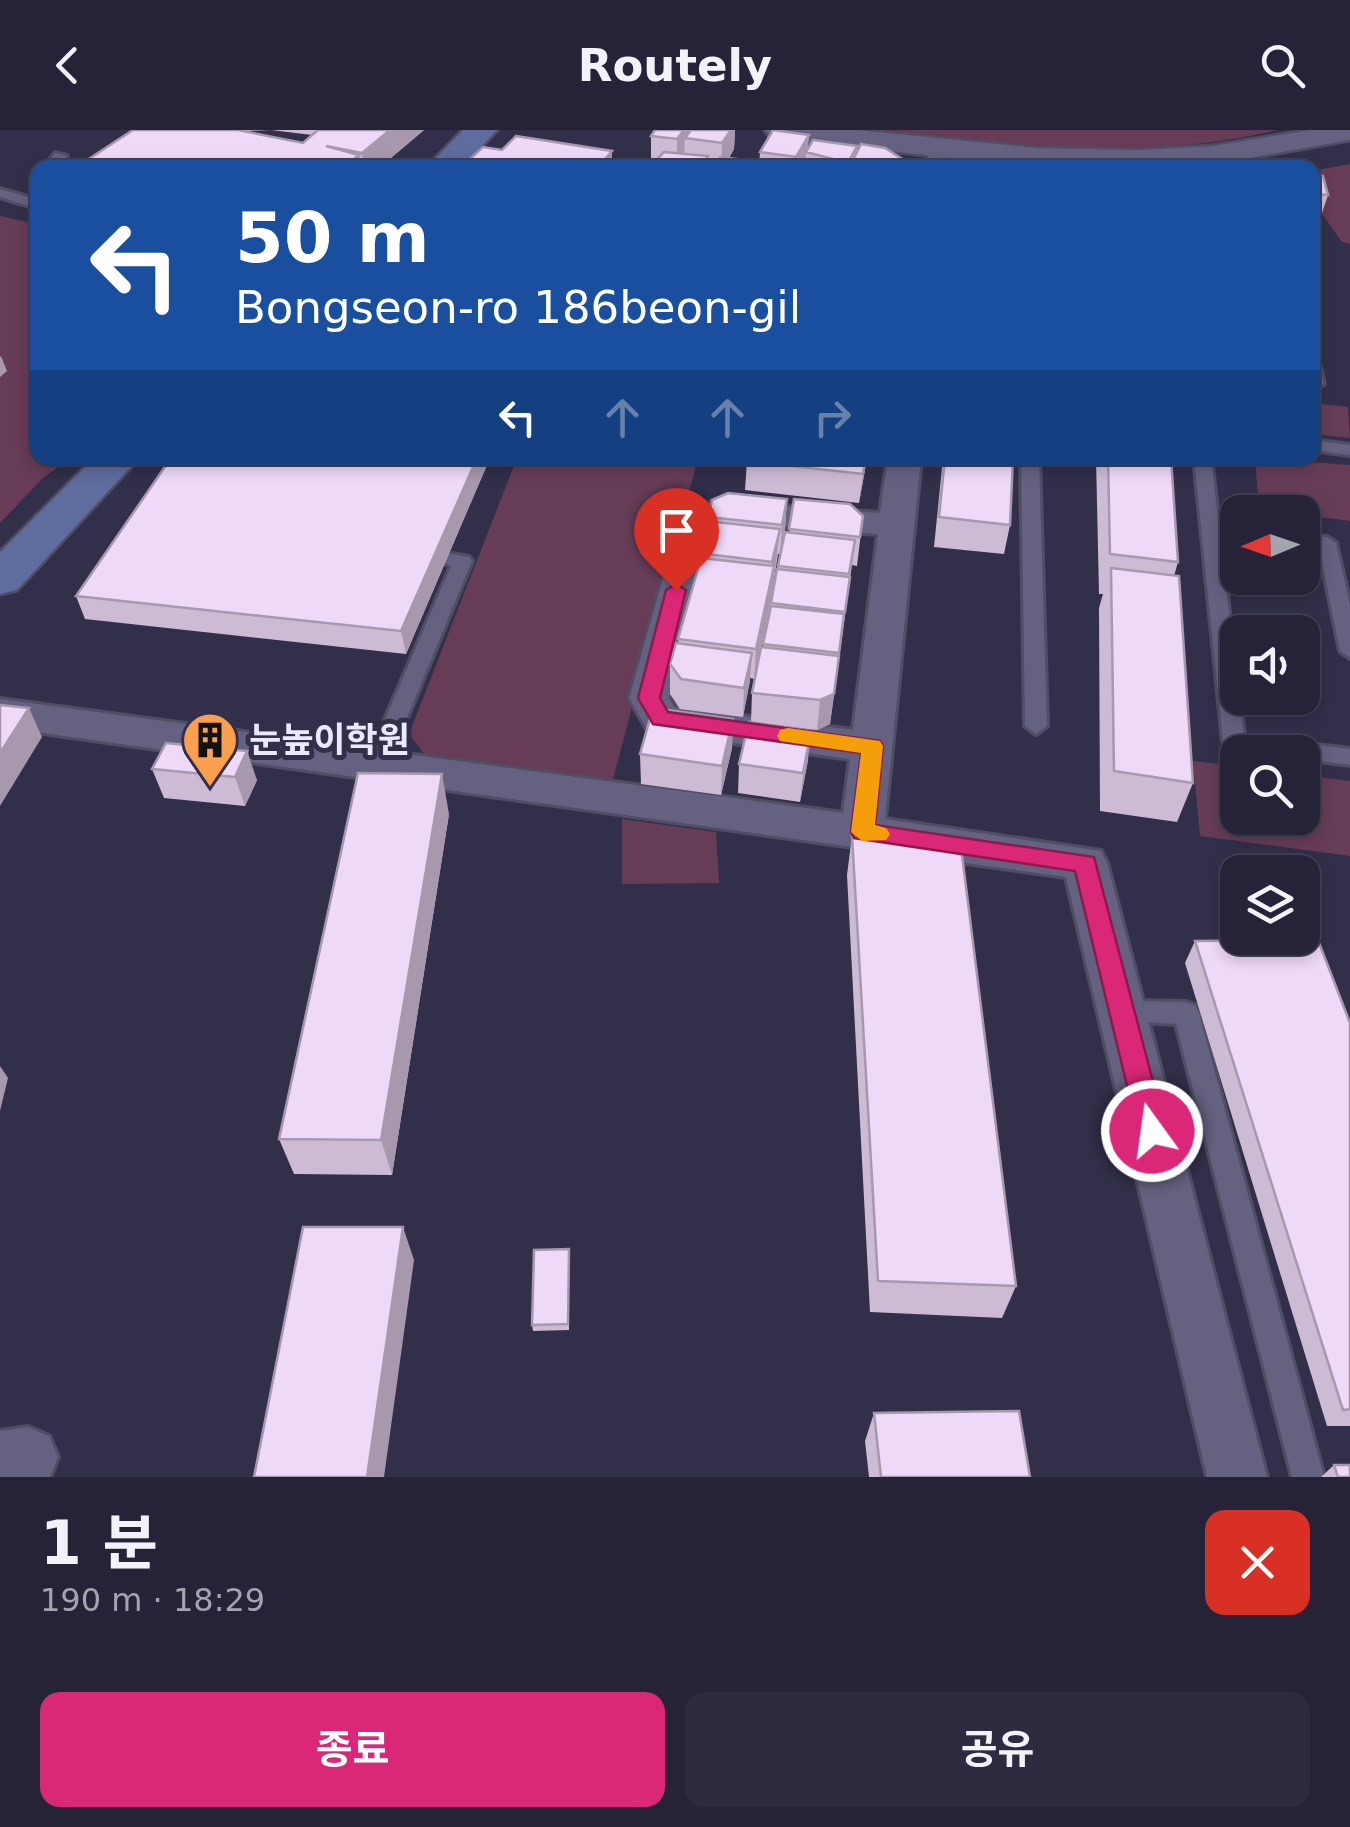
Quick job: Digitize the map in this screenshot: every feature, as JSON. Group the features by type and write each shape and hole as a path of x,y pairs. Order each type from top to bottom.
{"main road":[{"path":"450,160 481,130"},
{"path":"0,579 111,465"}],"street":[{"path":"768,133 1058,160 1194,158 1247,152 1350,131"},
{"path":"768,133 921,160"},
{"path":"1270,160 1350,148"},
{"path":"862,832 903,465"},
{"path":"872,746 661,719 649,698 694,518 714,510 896,524"},
{"path":"0,713 1085,863 1237,1477"}],"lane":[{"path":"0,188 30,201"},
{"path":"1320,447 1350,450"},
{"path":"1030,465 1036,726"},
{"path":"1203,465 1234,742 1350,757"},
{"path":"1211,532 1220,533"},
{"path":"1320,542 1327,543 1350,651"},
{"path":"376,766 462,561 446,559"},
{"path":"1122,1012 1186,1013 1308,1477"}],"shaded area":[{"path":"862,130 1277,130 1176,146 1124,148 1017,144"},
{"path":"1350,164 1350,244 1342,242 1320,211 1320,170"},
{"path":"0,216 30,222 30,465 61,465 0,523"},
{"path":"1320,404 1348,407 1350,438 1320,435"},
{"path":"514,465 696,465 612,783 425,755 409,734"},
{"path":"1256,465 1350,465 1350,521 1320,517 1320,495 1258,495"},
{"path":"1193,761 1220,764 1220,835 1320,835 1320,777 1350,781 1350,856 1200,836"},
{"path":"622,819 716,832 719,883 622,884"}],"building":[{"path":"133,130 238,130 303,143 318,130 390,130 362,153 326,146 359,155 353,160 87,160"},
{"path":"655,130 684,130 677,139 651,136"},
{"path":"691,130 731,130 722,143 685,138"},
{"path":"773,130 809,135 796,157 760,152"},
{"path":"516,136 612,151 604,160 469,160 483,147 502,150"},
{"path":"813,140 857,146 850,160 806,152"},
{"path":"861,144 885,148 904,160 853,160"},
{"path":"664,152 708,156 705,160 657,160"},
{"path":"1320,176 1323,176 1328,195 1320,194"},
{"path":"166,465 474,465 401,631 76,596"},
{"path":"783,465 865,465 863,474"},
{"path":"944,465 1013,465 1010,525 939,517"},
{"path":"1108,465 1171,465 1178,562 1110,554"},
{"path":"728,493 787,499 782,525 708,517 712,500"},
{"path":"794,499 850,504 863,516 860,537 789,529"},
{"path":"706,521 780,529 772,562 698,553"},
{"path":"785,532 855,540 849,574 778,566"},
{"path":"701,558 774,566 756,649 678,639"},
{"path":"1111,568 1179,576 1193,783 1114,771"},
{"path":"777,569 850,577 845,612 771,603"},
{"path":"771,606 844,614 839,653 763,644"},
{"path":"676,643 752,653 744,688 681,679 670,664"},
{"path":"761,647 839,656 834,694 820,700 752,693"},
{"path":"0,705 29,708 0,753"},
{"path":"653,708 733,719 722,766 640,754"},
{"path":"749,722 811,731 803,773 739,764"},
{"path":"166,743 247,751 235,777 152,769"},
{"path":"358,773 442,774 381,1140 279,1139"},
{"path":"852,836 960,839 1016,1286 878,1281"},
{"path":"1195,941 1220,941 1220,955 1320,955 1320,945 1350,1023 1350,1409 1343,1410"},
{"path":"303,1227 403,1227 367,1477 254,1477"},
{"path":"569,1249 568,1324 532,1325 534,1250"},
{"path":"1019,1411 1030,1477 881,1477 874,1413"},
{"path":"1334,1465 1350,1465 1350,1477 1338,1477"}],"slow traffic":[{"path":"788,736 872,746 862,832 878,834"}],"place":[{"name":"눈높이학원","path":"210,789"}],"route":[{"path":"676,590 649,698 661,719 872,746 862,832 1085,863 1152,1131"}]}
